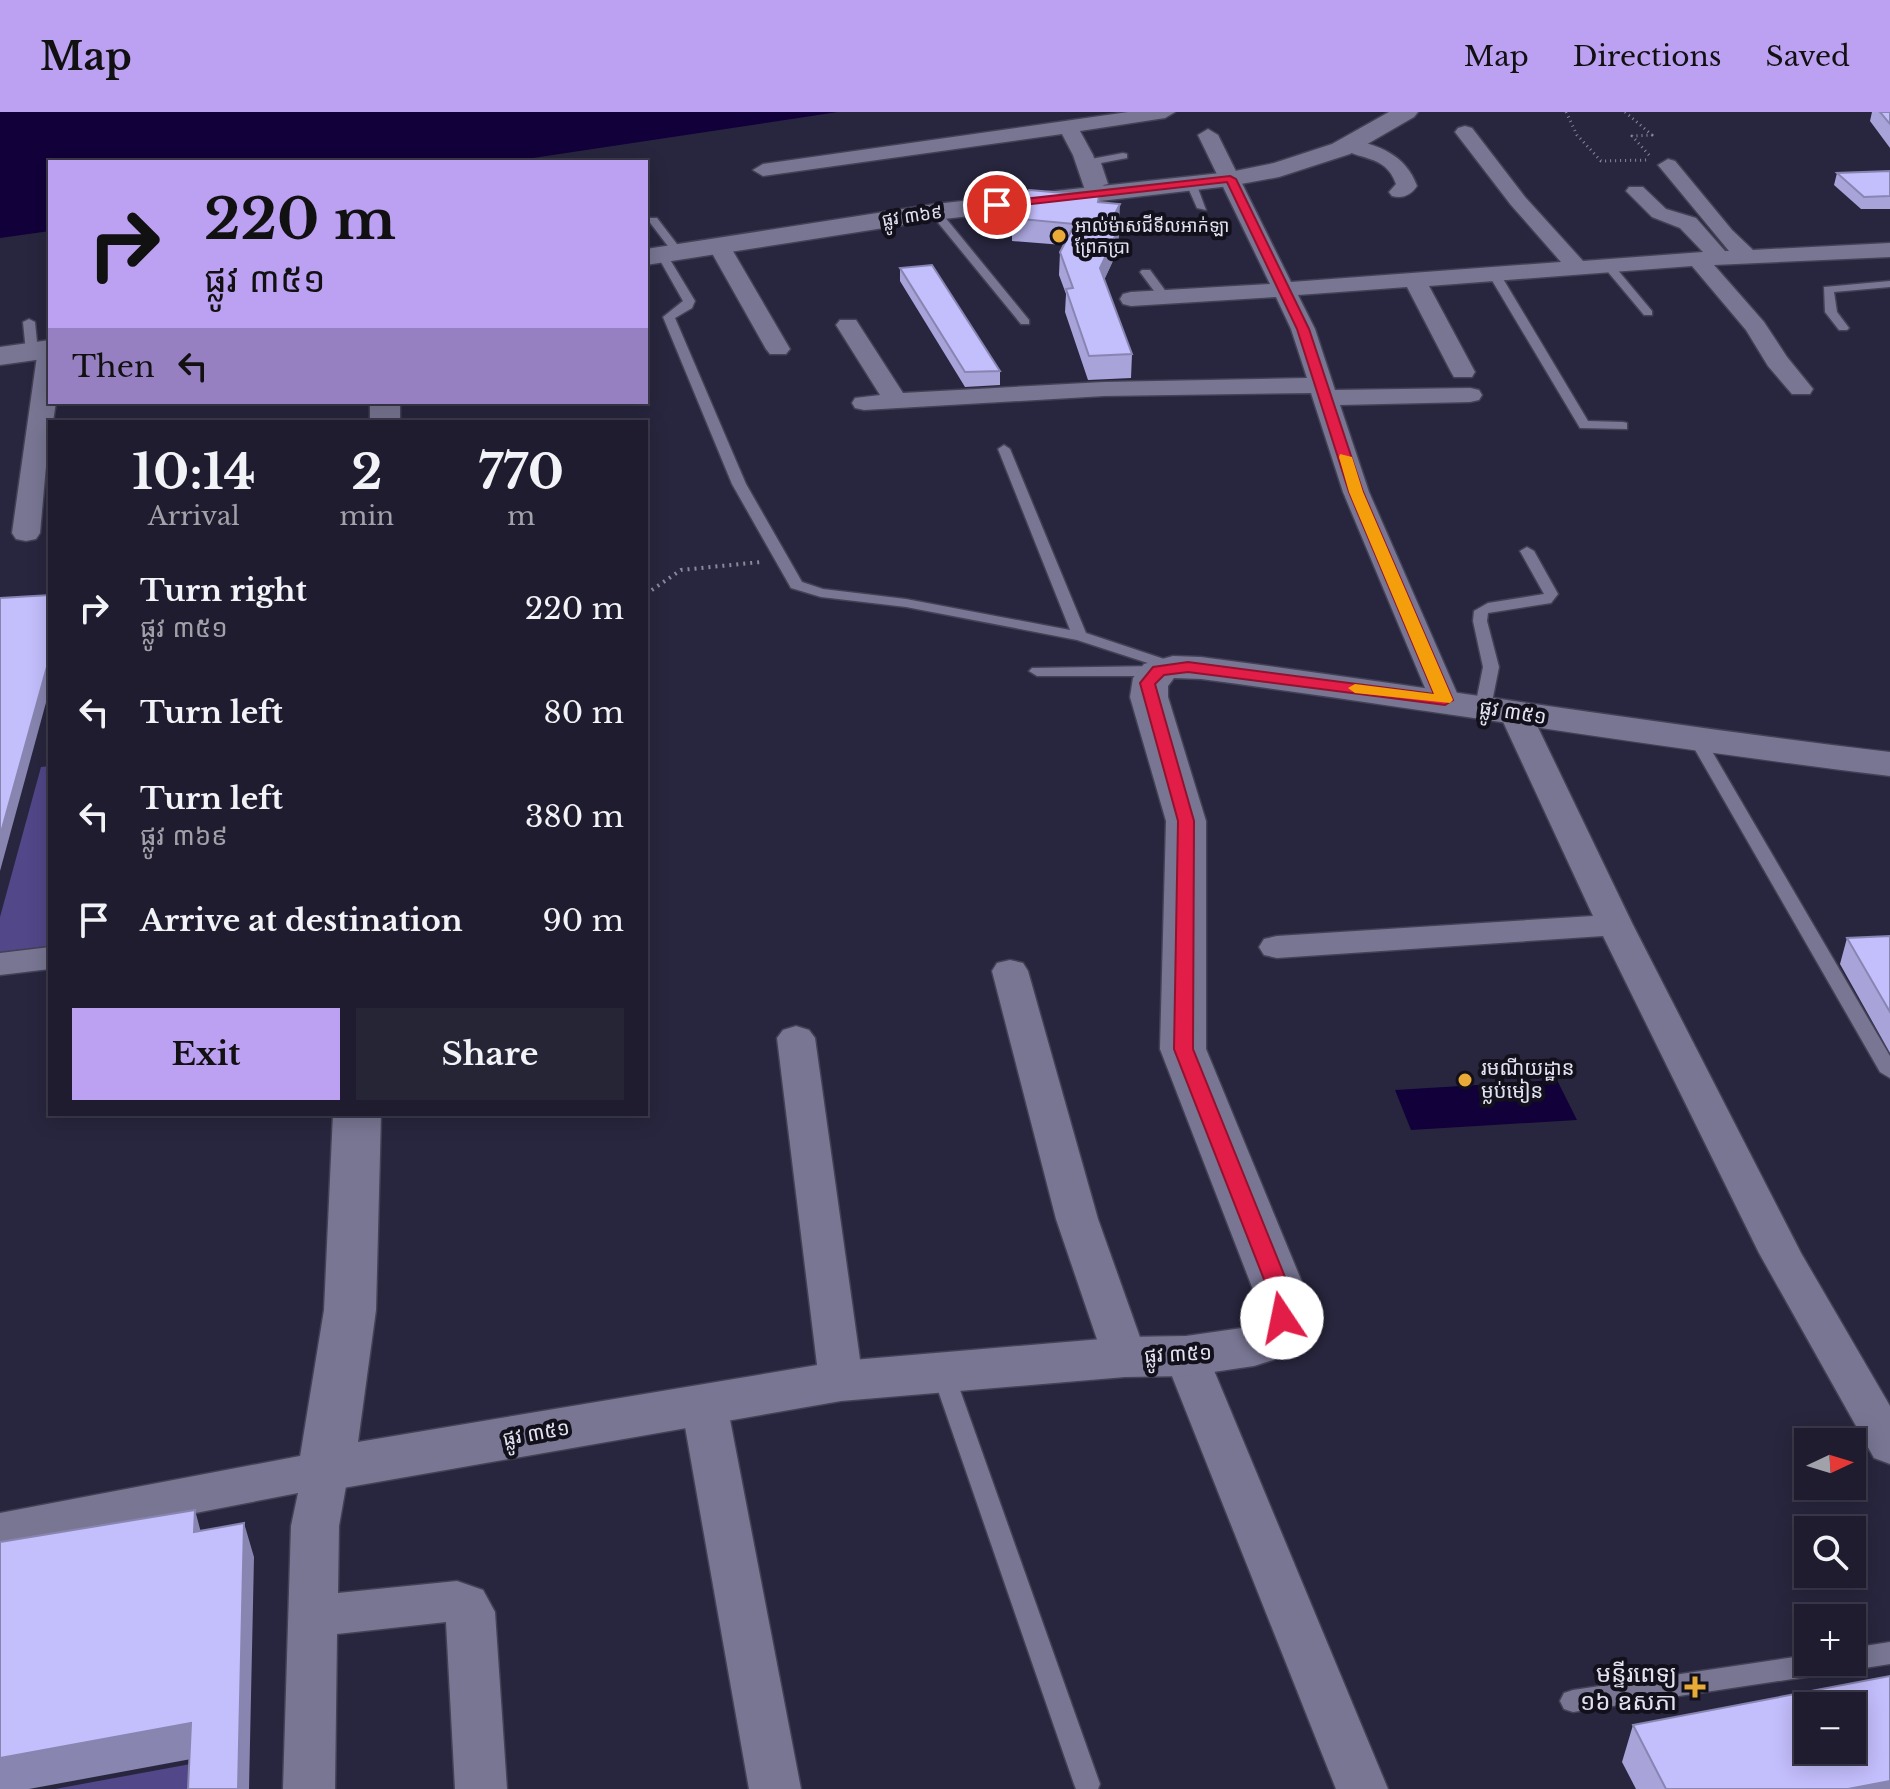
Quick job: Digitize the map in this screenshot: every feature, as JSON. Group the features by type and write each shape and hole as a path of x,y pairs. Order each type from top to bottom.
{"street":[{"path":"763,170 916,152 1165,112"},
{"name":"ផ្លូវ ៣៦៩","path":"662,255 935,212 1230,179 1279,170 1349,145 1406,112"},
{"path":"1068,128 1083,155 1097,195"},
{"path":"1465,132 1518,201 1577,267"},
{"path":"1208,135 1303,329 1356,492 1445,700"},
{"path":"1349,145 1367,148 1400,170 1407,186 1399,192"},
{"path":"1668,165 1724,235 1747,256"},
{"path":"1636,191 1659,213 1688,223 1777,361 1801,389"},
{"path":"719,246 778,349"},
{"path":"1131,299 1607,264 1890,250"},
{"path":"864,403 1104,389 1324,392 1466,383 1414,279"},
{"path":"848,325 896,401"},
{"path":"0,356 44,350 26,533"},
{"name":"ផ្លូវ ៣៥១","path":"326,1469 841,1381 1125,1357 1186,1356 1254,1346 1276,1333 1282,1318 1278,1287 1183,1049 1186,821 1147,683 1166,669 1445,700 1698,741 1890,764"},
{"path":"1499,710 1615,925 1780,1253 1890,1446"},
{"path":"1277,947 1615,925"},
{"path":"0,964 48,958"},
{"path":"1010,971 1077,1219 1125,1357"},
{"path":"796,1038 841,1381"},
{"path":"309,1789 315,1526 350,1310 357,1116"},
{"path":"1186,1356 1362,1789"},
{"path":"704,1404 775,1789"},
{"path":"0,1532 326,1469"},
{"path":"312,1616 457,1601 466,1604 470,1612 481,1789"}],"lane":[{"path":"1097,195 1095,161 1123,156"},
{"path":"1191,183 1202,208"},
{"path":"935,212 1025,322"},
{"path":"653,220 662,255 689,301 688,306 669,317 739,484 796,585 813,591 921,606 1080,636 1166,669"},
{"path":"1607,264 1648,313"},
{"path":"1146,272 1164,297"},
{"path":"1493,272 1584,425 1623,426"},
{"path":"1843,328 1831,312 1828,289 1890,284"},
{"path":"29,322 44,350"},
{"path":"1004,449 1080,636"},
{"path":"1499,710 1480,621 1481,611 1488,607 1546,600 1551,594 1527,551"},
{"path":"1037,671 1166,669"},
{"path":"1698,741 1890,1072"},
{"path":"943,1373 1087,1784"},
{"path":"1866,1657 1890,1653"},
{"path":"1573,1701 1794,1668"}],"path":[{"path":"1566,112 1577,135 1601,161 1654,160 1632,136 1652,135 1625,112"},
{"path":"648,593 681,570 729,563 783,562"}],"shaded area":[{"path":"0,112 838,112 519,160 48,160 48,231 0,238"},
{"path":"48,766 48,949 0,955 0,917 41,767"},
{"path":"1557,1080 1577,1120 1411,1130 1395,1090"},
{"path":"196,1763 195,1789 55,1789"}],"building":[{"path":"1880,112 1890,112 1890,124"},
{"path":"1890,171 1890,196 1864,197 1837,173"},
{"path":"1029,190 1099,196 1098,202 1120,204 1108,227 1119,228 1100,268 1132,354 1089,356 1066,289 1073,288 1060,252 1075,224 1012,218"},
{"path":"932,265 1000,371 965,372 900,268"},
{"path":"48,595 48,663 0,836 0,598"},
{"path":"1890,936 1890,1012 1847,938"},
{"path":"195,1510 194,1532 244,1523 238,1789 188,1789 191,1723 0,1758 0,1542"},
{"path":"1890,1676 1890,1781 1848,1789 1666,1789 1633,1725 1794,1694 1794,1764 1866,1764 1866,1692 1806,1692"}],"slow traffic":[{"path":"1345,457 1356,492 1445,700 1355,688"}],"place":[{"name":"អាល់ម៉ាសជីទីលអាក់ឡា ព្រែកប្រា","path":"1059,236"},
{"name":"រមណីយដ្ឋាន ម្លប់មៀន","path":"1465,1080"},
{"name":"មន្ទីរពេទ្យ ១៦ ឧសភា","path":"1695,1687"}],"route":[{"path":"997,205 1230,179 1303,329 1356,492 1445,700 1188,667 1159,671 1147,683 1186,821 1183,1049 1278,1287 1282,1318"}]}
